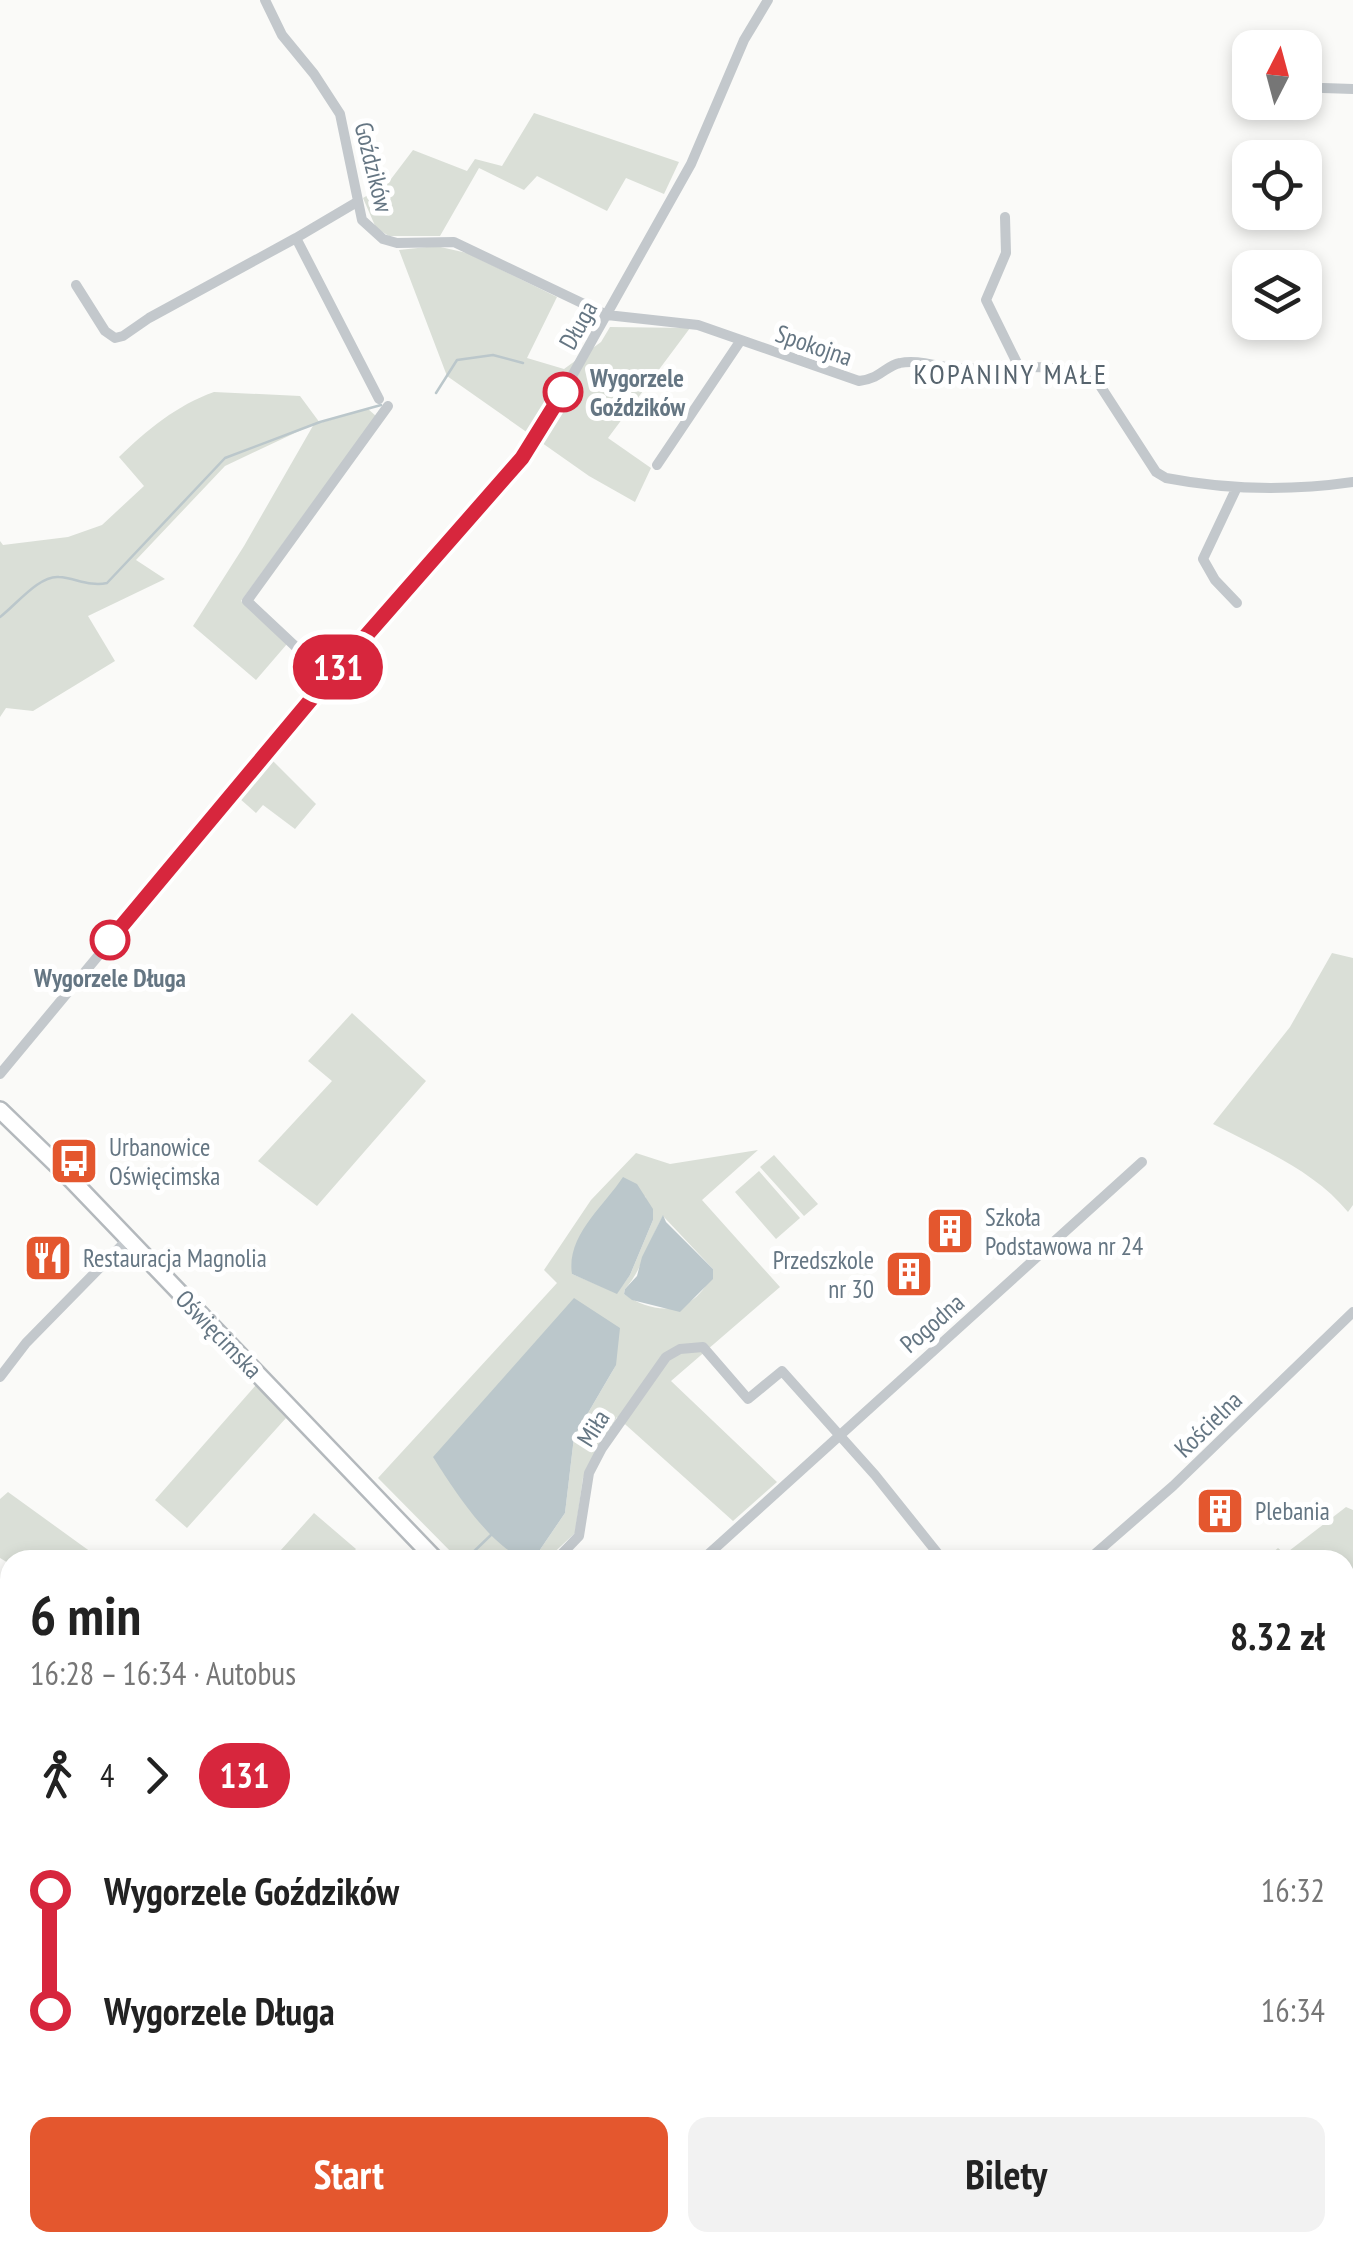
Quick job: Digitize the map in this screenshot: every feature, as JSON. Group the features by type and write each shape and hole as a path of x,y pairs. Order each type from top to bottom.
{"highway":[{"name":"Oświęcimska","path":"0,1110 426,1550"}],"street":[{"name":"Goździków","path":"265,0 282,35 340,114 362,220 383,240 454,242 606,315"},
{"name":"Długa","path":"0,1074 329,678 522,458 691,164 744,40 768,0"},
{"path":"1323,88 1353,89"},
{"path":"76,285 106,332 114,338 123,336 357,202"},
{"path":"1006,217 1006,253 986,300 1018,367"},
{"path":"296,238 384,402 247,601 329,678"},
{"name":"Spokojna","path":"606,315 698,326 859,380 881,376 898,363 950,368 1018,367 1090,376 1156,472 1166,478 1237,487 1312,488 1353,482"},
{"name":"Spokojna","path":"657,465 740,340"},
{"path":"1236,603 1202,559 1237,487"},
{"name":"Pogodna","path":"713,1550 1142,1162"},
{"path":"0,1377 26,1343 128,1239"},
{"name":"Kościelna","path":"1099,1550 1173,1486 1353,1312"},
{"name":"Miła","path":"566,1550 579,1536 589,1473 602,1448 666,1356 680,1349 702,1347 748,1399 782,1371 838,1434"},
{"path":"838,1434 935,1550"}],"shaded area":[{"path":"534,113 679,162 664,194 626,178 607,211 537,176 524,190 479,168 440,236 389,236 376,228 363,198 388,183 413,150 467,171 475,159 502,166"},
{"path":"436,246 467,253 557,297 527,358 564,369 601,342 610,327 690,328 608,438 651,468 635,502 589,476 447,376 399,250"},
{"path":"214,392 300,396 320,423 385,404 368,409 376,416 241,601 287,644 256,680 193,626 314,424 225,466 136,560 165,579 88,616 115,661 33,711 6,708 0,717 0,541 3,545 68,537 102,525 144,486 119,457 163,419"},
{"path":"273,761 316,804 295,829 263,805 256,813 239,798"},
{"path":"1332,953 1353,958 1353,1205 1348,1212 1302,1172 1213,1124 1290,1027"},
{"path":"352,1013 426,1081 317,1206 258,1161 332,1081 308,1061"},
{"path":"758,1150 702,1200 780,1287 671,1381 777,1482 733,1521 617,1417 583,1478 575,1533 557,1550 540,1550 565,1513 574,1437 616,1365 499,1542 511,1550 449,1550 378,1478 557,1283 544,1270 591,1200 636,1153 670,1164","holes":["645,1196 653,1220 630,1275 617,1293 572,1274 587,1227 599,1212","663,1216 713,1269 699,1295 677,1307 651,1307 624,1294"]},
{"path":"774,1155 818,1204 804,1216 760,1167"},
{"path":"759,1171 800,1218 776,1239 735,1192"},
{"path":"623,1177 637,1184 653,1209 653,1220 630,1275 617,1294 572,1274 572,1260 580,1234"},
{"path":"663,1215 713,1269 713,1279 680,1312 632,1300 624,1294 637,1276"},
{"path":"574,1298 620,1328 616,1365 574,1437 565,1513 540,1550 510,1550 490,1534 433,1457"},
{"path":"256,1385 286,1418 187,1528 155,1500"},
{"path":"8,1492 88,1550 0,1550 0,1499"},
{"path":"1346,1507 1353,1510 1353,1550 1290,1550"},
{"path":"314,1513 356,1549 355,1550 281,1550"}],"waterway":[{"path":"436,393 457,360 493,355 523,363"},
{"path":"0,617 51,578 107,583 225,458 320,422 381,405"},
{"path":"475,1550 492,1534"}],"bus line":[{"name":"131","path":"110,940 329,678 522,458 563,392"}],"place":[{"name":"Wygorzele Goździków","path":"563,392"},
{"name":"Wygorzele Długa","path":"110,940"},
{"name":"Urbanowice Oświęcimska","path":"74,1161"},
{"name":"Szkoła Podstawowa nr 24","path":"950,1231"},
{"name":"Restauracja Magnolia","path":"48,1258"},
{"name":"Przedszkole nr 30","path":"909,1274"},
{"name":"Plebania","path":"1220,1511"}],"district":[{"name":"KOPANINY MAŁE","path":"1011,374"}]}
